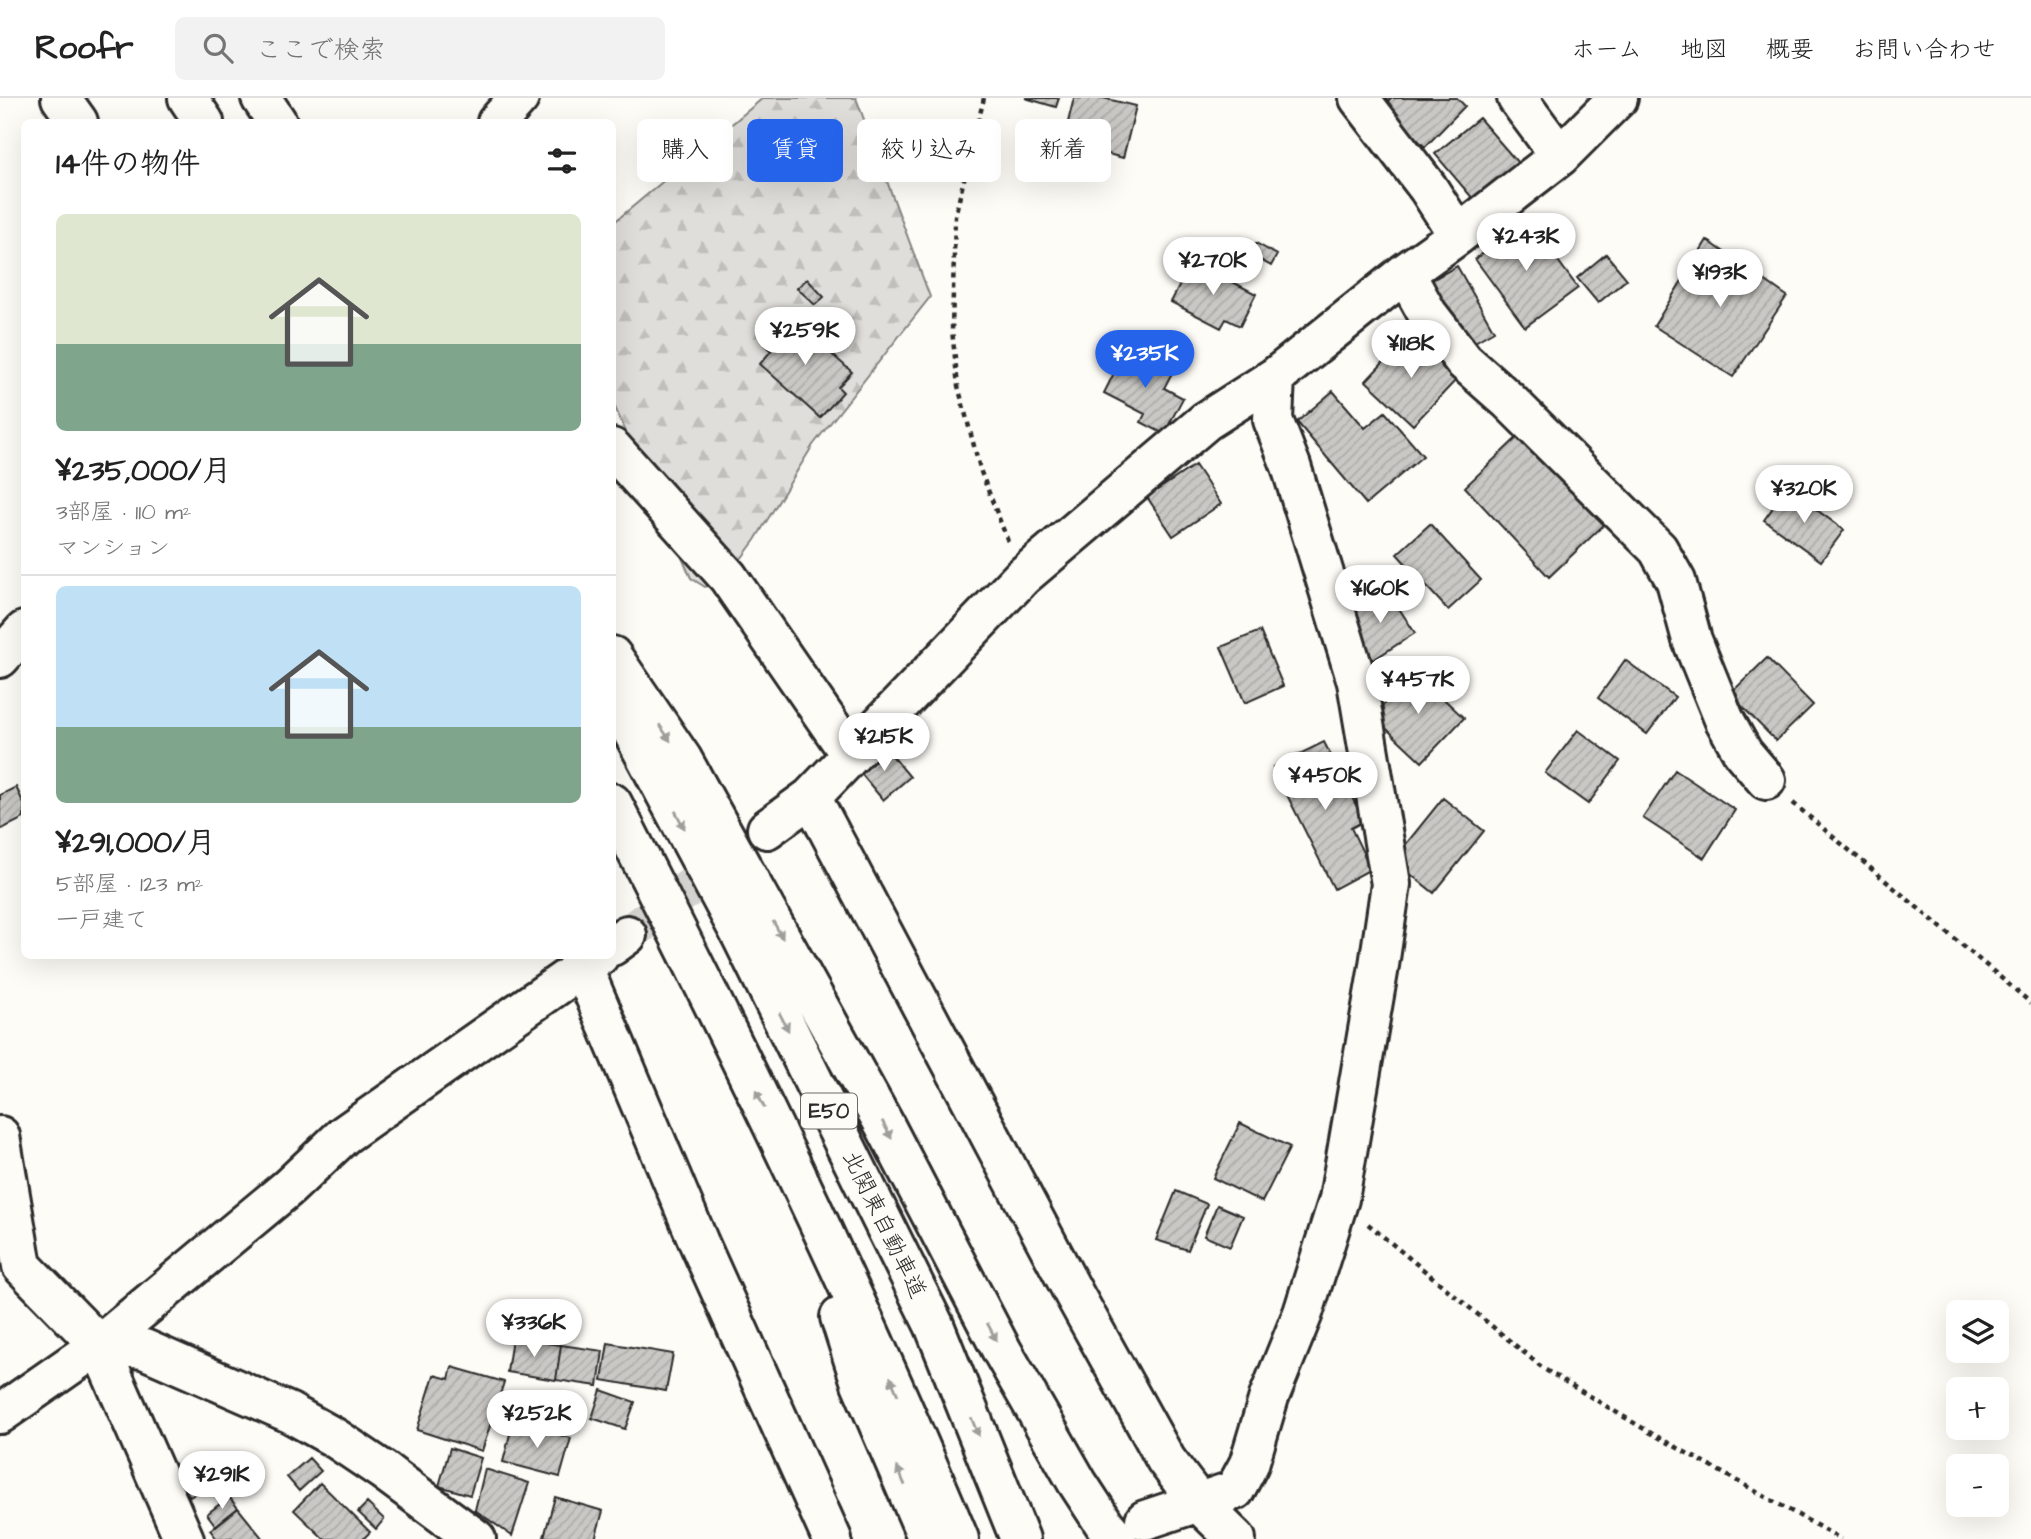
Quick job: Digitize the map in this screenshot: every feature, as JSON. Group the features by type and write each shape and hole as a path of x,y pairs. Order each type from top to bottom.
{"main road":[{"path":"61,98 76,119"},
{"path":"188,98 202,119"},
{"path":"261,98 275,119"},
{"path":"1359,98 1428,188 1458,235"},
{"path":"1517,98 1560,156"},
{"path":"767,830 811,797 1022,577 1206,421 1275,377 1405,273 1560,156 1618,98"},
{"path":"1405,273 1427,313 1464,361 1508,400 1618,511 1639,527 1658,549 1676,581 1692,640 1724,719 1743,753 1766,780"},
{"path":"616,662 682,759 884,1124 1027,1396 1105,1525 1131,1529 1235,1490 1249,1464 1269,1397 1303,1313 1339,1199 1391,884 1357,682 1291,466 1272,420 1275,377"},
{"path":"616,451 728,577 850,754"},
{"path":"0,658 21,634"},
{"name":"北関東自動車道","path":"616,702 748,949 928,1313 1020,1539"},
{"path":"811,797 1081,1306 1166,1460 1198,1502 1236,1539"},
{"name":"E50","path":"616,811 790,1160 889,1375 959,1539"},
{"path":"0,1414 99,1345 289,1187 344,1135 590,959"},
{"path":"602,959 699,1243 832,1539"},
{"path":"0,1136 22,1266 99,1345 184,1539"},
{"path":"790,1160 861,1383 928,1539"},
{"path":"99,1345 144,1349 290,1413 335,1438 384,1471 476,1539"}],"path":[{"path":"984,98 955,216 952,330 958,386 981,472 1022,577"},
{"path":"1766,780 2031,1003"},
{"path":"1339,1199 1544,1369 1651,1433 1841,1539"}],"green space":[{"path":"763,98 856,98 864,119 857,119 857,182 887,182 930,297 813,445 755,540 727,578 705,587 691,578 616,410 616,221 662,182 733,182 733,123"}],"building":[{"path":"1025,98 1059,98 1056,107"},
{"path":"1074,98 1103,98 1136,106 1123,158 1111,155 1111,119 1069,119"},
{"path":"1391,98 1457,98 1465,106 1425,147 1383,106"},
{"path":"1479,118 1518,163 1474,200 1435,154"},
{"path":"1528,220 1578,288 1525,327 1475,259"},
{"path":"1202,239 1225,250 1219,261 1196,250"},
{"path":"1707,240 1787,296 1733,377 1654,326"},
{"path":"1256,243 1277,255 1271,266 1249,254"},
{"path":"1606,254 1627,279 1598,303 1577,278"},
{"path":"1192,261 1256,294 1240,326 1226,319 1221,328 1171,302"},
{"path":"1457,266 1494,331 1466,347 1428,282"},
{"path":"807,279 824,297 815,305 797,288"},
{"path":"790,317 852,372 838,387 843,392 820,418 760,364 771,351 765,345"},
{"path":"1410,334 1457,379 1413,425 1366,381"},
{"path":"1126,349 1172,373 1164,388 1183,398 1164,434 1141,422 1145,414 1104,393"},
{"path":"1333,391 1365,428 1385,412 1423,456 1366,504 1297,422"},
{"path":"1525,430 1610,519 1549,577 1465,487"},
{"path":"1195,465 1221,504 1173,536 1147,497"},
{"path":"1787,488 1844,530 1821,561 1764,520"},
{"path":"1430,524 1481,580 1448,610 1397,554"},
{"path":"1387,590 1415,633 1373,660 1345,616"},
{"path":"1260,631 1283,686 1245,703 1221,647"},
{"path":"1767,658 1813,705 1776,741 1730,694"},
{"path":"1625,660 1675,697 1647,734 1598,698"},
{"path":"1412,669 1464,718 1422,762 1374,717"},
{"path":"1578,730 1620,761 1588,804 1545,773"},
{"path":"1324,742 1364,821 1351,828 1371,869 1334,889 1273,767"},
{"path":"885,747 910,777 883,800 858,770"},
{"path":"1675,770 1735,810 1704,858 1643,818"},
{"path":"16,787 21,798 21,820 0,830 0,795"},
{"path":"1443,798 1484,831 1434,893 1393,860"},
{"path":"1240,1123 1290,1147 1262,1202 1213,1178"},
{"path":"1176,1191 1207,1204 1188,1250 1156,1240"},
{"path":"1217,1205 1243,1216 1230,1247 1204,1236"},
{"path":"512,1338 561,1345 556,1380 507,1372"},
{"path":"608,1343 673,1354 666,1391 602,1380"},
{"path":"561,1345 603,1351 598,1386 556,1380"},
{"path":"452,1367 504,1382 482,1451 417,1430 434,1375 449,1379"},
{"path":"601,1390 635,1402 625,1429 592,1418"},
{"path":"513,1422 571,1438 560,1477 503,1462"},
{"path":"450,1448 481,1458 470,1495 439,1486"},
{"path":"309,1458 321,1471 299,1491 287,1477"},
{"path":"188,1468 202,1490 190,1497 176,1475"},
{"path":"485,1469 529,1483 512,1536 475,1510"},
{"path":"320,1483 370,1532 363,1539 324,1539 294,1510"},
{"path":"229,1497 238,1508 216,1526 207,1514"},
{"path":"555,1497 603,1511 595,1539 544,1537"},
{"path":"367,1503 384,1519 376,1529 358,1512"},
{"path":"238,1508 263,1539 217,1539 210,1530"}],"tunnel":[{"path":"627,935 767,829"}]}
